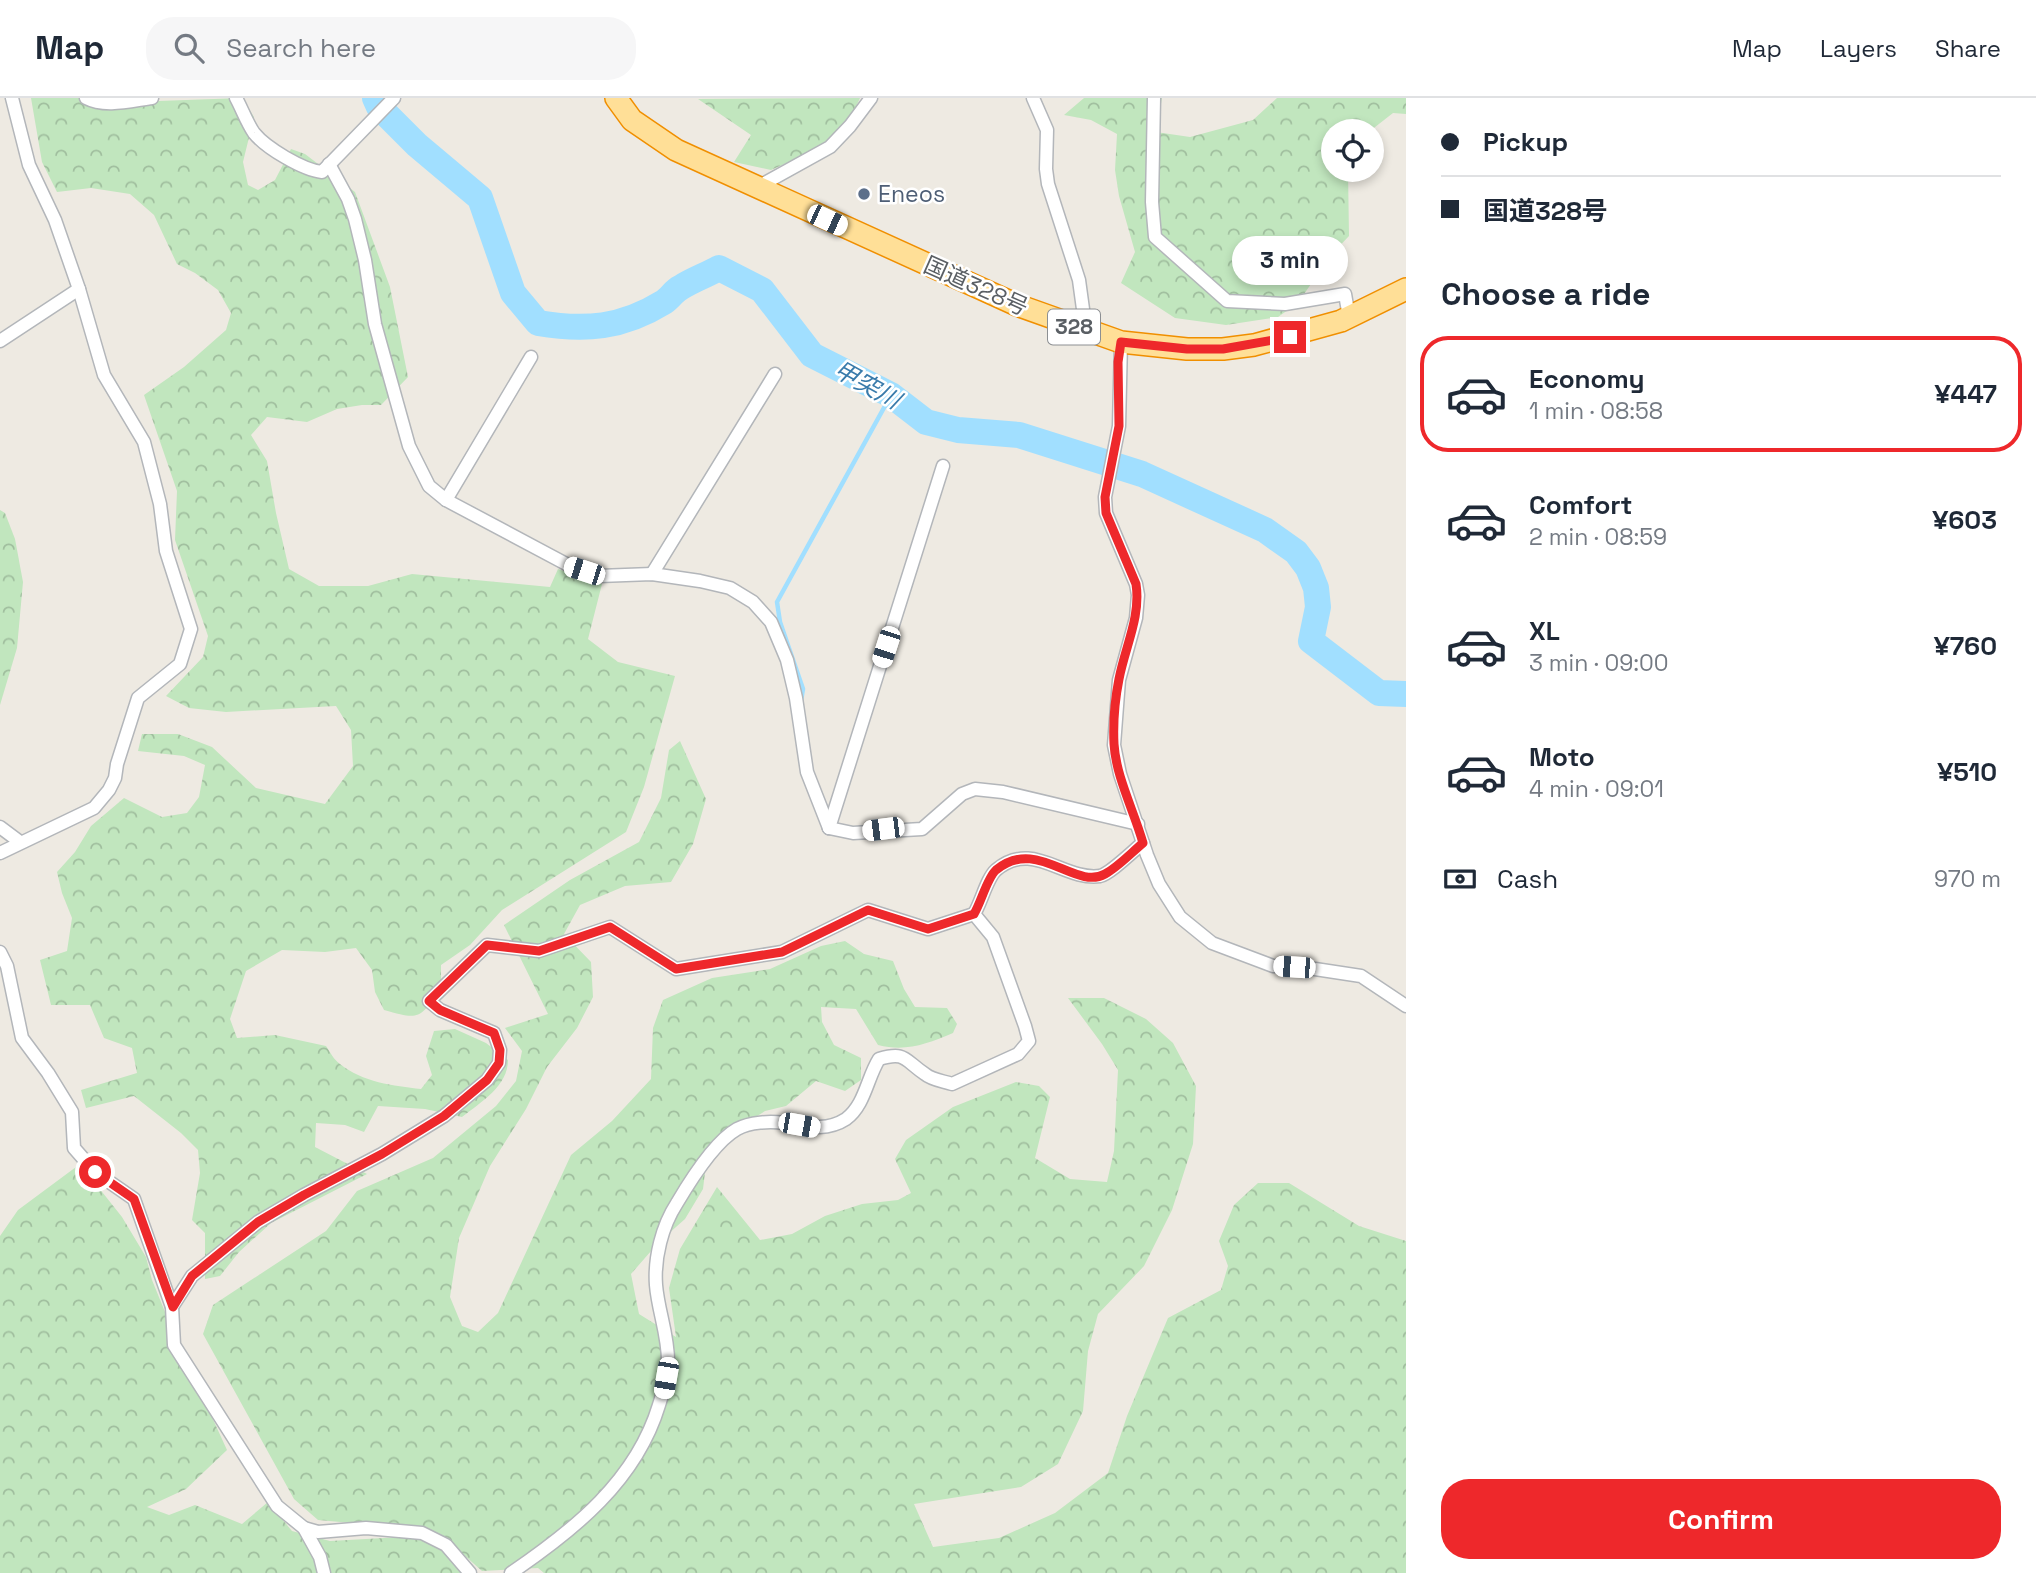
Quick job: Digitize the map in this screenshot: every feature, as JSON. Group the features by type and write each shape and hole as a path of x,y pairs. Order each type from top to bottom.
{"highway":[{"name":"国道328号","path":"616,98 632,120 676,150 1017,305 1121,342 1187,349 1223,349 1290,337 1349,317 1406,289"}],"street":[{"path":"0,853 94,808 115,778 138,698 180,664 191,629 166,551 160,504 144,442 104,375 55,220 29,165 12,98"},
{"path":"86,98 95,103 122,103 152,98"},
{"path":"236,98 256,135 314,171 322,172 394,98"},
{"path":"757,188 830,148 871,98"},
{"path":"1033,98 1046,130 1048,184 1079,280 1086,331"},
{"path":"1154,98 1152,202 1155,237 1227,301 1284,303 1345,294 1349,317"},
{"path":"329,164 348,199 355,219 365,260 375,324 409,446 429,486 446,500 570,566 599,576 652,574 730,588 752,602 771,622 787,660 807,772 829,828"},
{"path":"0,341 79,289"},
{"path":"1121,342 1118,362 1119,426 1105,497 1106,513 1136,584 1138,595 1136,618 1119,680 1114,745 1143,843 1160,884 1180,917 1212,943 1273,966 1361,976 1406,1006"},
{"path":"446,500 531,357"},
{"path":"652,574 775,374"},
{"path":"829,828 943,466"},
{"path":"829,828 853,833 922,828 962,794 975,789 1003,792 1138,824"},
{"path":"0,827 20,842"},
{"path":"173,1307 192,1276 258,1222 382,1154 444,1116 487,1080 499,1063 500,1050 494,1033 440,1010 429,1001 487,945 539,951 610,927 676,969 782,952 868,910 928,929 974,914 994,872 1011,862 1038,860 1077,876 1103,876 1143,843"},
{"path":"511,1573 549,1547 621,1480 653,1427 668,1364 664,1322 656,1285 663,1231 686,1188 722,1143 737,1129 757,1123 780,1122 818,1129 846,1119 862,1100 879,1059 895,1054 909,1060 927,1076 952,1084 1018,1054 1028,1041 993,937 974,914"},
{"path":"0,952 7,966 22,1038 72,1112 74,1148 95,1172 134,1199 173,1307 174,1345 277,1506 304,1528 320,1557 324,1573"},
{"path":"304,1528 318,1532 366,1528 422,1533 446,1545 470,1573"}],"green space":[{"path":"31,98 155,98 158,101 242,98 254,117 243,162 248,185 258,190 275,180 291,149 305,154 355,192 390,287 408,377 381,405 337,409 307,422 267,417 251,435 267,461 289,569 319,586 368,586 412,574 550,587 558,569 602,584 588,639 618,662 675,676 644,787 626,832 502,910 470,945 441,965 441,991 422,1012 412,1016 384,1010 375,992 372,970 356,948 325,952 282,950 246,971 230,1019 237,1038 275,1035 326,1046 338,1062 358,1075 389,1085 421,1089 432,1075 426,1056 434,1031 455,1029 486,1043 508,1060 507,1069 492,1093 462,1117 425,1109 378,1106 364,1132 345,1125 316,1123 315,1147 367,1174 271,1223 239,1252 220,1276 205,1279 205,1233 192,1220 200,1173 198,1150 134,1096 86,1108 81,1090 137,1073 132,1048 104,1038 90,1005 51,1005 40,960 67,951 72,918 57,872 75,852 91,826 124,798 162,817 187,813 199,797 205,765 184,756 138,751 142,734 178,734 212,747 256,788 325,804 353,766 351,730 336,706 226,712 189,708 166,696 203,657 208,636 175,540 177,491 144,395 184,367 226,330 231,313 218,290 177,264 154,215 130,194 91,188 57,192 42,162"},
{"path":"860,98 849,122 820,148 771,170 734,162 751,135 698,99"},
{"path":"1084,98 1162,98 1156,132 1190,137 1253,120 1277,98 1406,98 1406,114 1393,113 1384,120 1321,119 1321,182 1348,182 1349,236 1330,256 1298,303 1278,317 1226,325 1175,318 1121,283 1135,252 1119,196 1115,170 1117,134 1091,120 1064,115"},
{"path":"0,510 5,513 15,539 23,582 17,648 0,705"},
{"path":"680,741 706,799 693,844 671,882 625,886 580,905 564,934 591,962 593,997 577,1028 547,1067 526,1109 490,1166 459,1238 450,1297 462,1326 478,1332 498,1313 571,1155 612,1121 651,1079 653,1028 663,1000 712,978 770,969 821,946 845,941 864,954 893,961 904,989 915,1007 947,1008 957,1024 953,1033 916,1046 888,1047 878,1045 856,1009 821,1007 822,1022 834,1045 861,1058 861,1080 845,1091 816,1081 786,1106 765,1111 743,1125 707,1156 703,1189 685,1219 658,1243 631,1274 639,1314 676,1337 669,1288 680,1249 717,1187 760,1240 792,1234 825,1216 862,1204 898,1200 911,1193 895,1159 906,1140 953,1107 1016,1082 1039,1086 1050,1097 1035,1158 1070,1179 1107,1182 1114,1151 1118,1070 1068,998 1104,998 1146,1019 1173,1043 1196,1086 1193,1144 1172,1210 1144,1266 1098,1314 1088,1351 1083,1411 1058,1464 1021,1487 914,1504 933,1547 999,1538 1055,1513 1108,1473 1127,1416 1168,1318 1221,1290 1228,1266 1219,1241 1234,1205 1258,1183 1289,1183 1359,1226 1406,1241 1406,1573 544,1573 538,1568 482,1571 455,1547 424,1527 318,1520 294,1499 203,1334 213,1305 326,1231 357,1191 433,1158 496,1106 516,1081 522,1051 505,1028 548,1014 504,925 570,880 639,842 661,798 669,750"},
{"path":"76,1167 95,1183 122,1217 146,1257 152,1280 174,1334 227,1450 186,1489 147,1507 169,1515 195,1505 242,1524 268,1502 292,1531 330,1541 402,1537 436,1542 464,1573 0,1573 0,1236 18,1210"}],"waterway":[{"name":"甲突川","path":"375,98 379,107 417,145 480,198 513,293 538,323 587,327 618,322 648,311 685,285 719,268 762,290 812,355 891,395 926,422 958,430 1019,435 1142,474 1265,530 1296,552 1308,568 1316,588 1318,607 1311,641 1379,693 1406,694"},
{"path":"801,701 803,689 780,622 777,602 891,395"}],"place":[{"name":"Eneos","path":"864,194"}],"route":[{"path":"95,1172 134,1199 173,1307 192,1276 258,1222 382,1154 444,1116 487,1080 499,1063 500,1050 494,1033 440,1010 429,1001 487,945 539,951 610,927 676,969 782,952 868,910 928,929 974,914 994,872 1011,862 1028,859 1048,862 1077,876 1103,876 1143,843 1114,745 1119,680 1136,618 1138,595 1136,584 1106,513 1105,497 1119,426 1118,362 1121,342 1187,349 1223,349 1290,337"}]}
